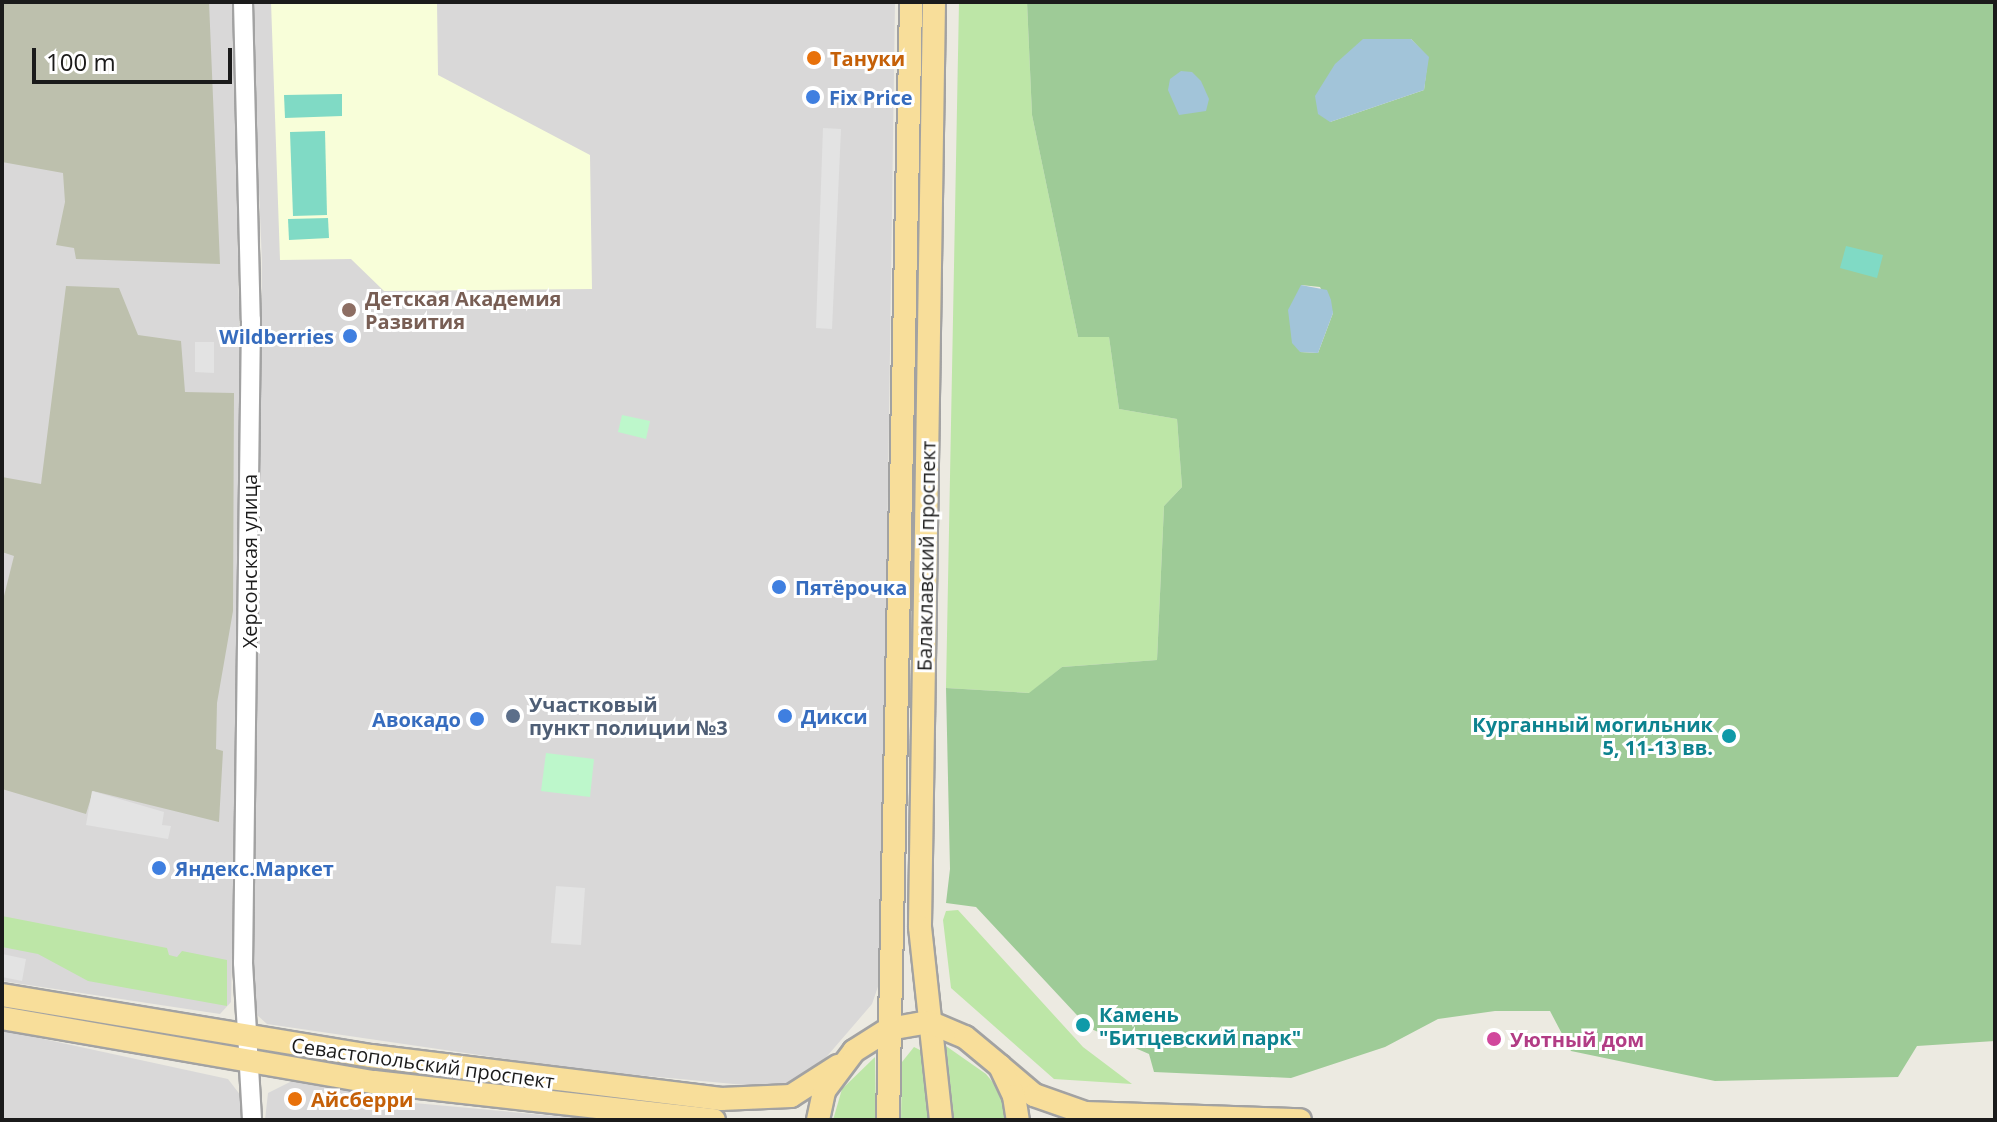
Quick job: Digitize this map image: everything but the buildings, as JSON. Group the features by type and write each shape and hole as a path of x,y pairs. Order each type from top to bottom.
{"main road":[{"name":"Балаклавский проспект","path":"888,1114 896,894 911,2"},
{"name":"Балаклавский проспект","path":"934,2 920,927 941,1114"},
{"name":"Севастопольский проспект","path":"2,995 247,1037 570,1084 721,1099 791,1096 889,1029"},
{"name":"Севастопольский проспект","path":"2,1018 248,1063 583,1108 714,1120"},
{"path":"889,1029 929,1022 965,1037 1034,1095 1085,1113 1300,1120"},
{"path":"818,1120 824,1091 838,1066"},
{"path":"1000,1066 1014,1096 1018,1120"}],"street":[{"name":"Херсонская улица","path":"243,2 251,320 247,1037 252,1120"}],"shaded area":[{"path":"2,2 233,2 242,461 231,1002 220,1014 2,981"},
{"path":"2,2 209,2 220,264 76,259 74,248 56,245 65,202 63,173 2,162"},
{"path":"251,2 895,2 881,978 872,1004 810,1076 784,1087 767,1087 582,1070 267,1024 257,1015 252,1000 262,262"},
{"path":"271,2 437,2 438,75 590,155 592,289 384,291 351,259 280,260"},
{"path":"823,128 841,129 832,329 816,328"},
{"path":"66,286 119,288 138,335 181,341 185,392 234,393 233,611 217,703 216,749 223,751 219,822 93,791 86,814 2,789 2,604 14,556 2,552 2,477 41,484"},
{"path":"195,342 214,342 214,373 195,372"},
{"path":"622,415 650,421 646,439 618,432"},
{"path":"546,753 594,759 590,797 541,791"},
{"path":"92,791 164,812 162,825 171,826 168,839 86,825"},
{"path":"556,886 585,888 581,945 551,943"},
{"path":"2,954 26,959 22,981 2,977"},
{"path":"2,1030 228,1079 241,1096 244,1120 2,1120"},
{"path":"292,1081 414,1103 598,1120 265,1120 268,1093"}],"green space":[{"path":"959,2 1027,2 1032,115 1078,337 1109,337 1119,409 1177,419 1182,487 1164,506 1157,660 1062,667 1030,693 946,688"},
{"path":"1027,2 1995,2 1995,1041 1917,1046 1898,1077 1715,1081 1571,1051 1550,1011 1495,1011 1438,1019 1385,1047 1291,1078 1154,1072 1149,1054 1089,1028 976,907 946,903 950,869 946,688 1029,693 1062,667 1157,660 1164,506 1182,487 1177,419 1119,409 1109,337 1078,337 1032,115","holes":["1411,39 1428,57 1424,90 1330,122","1301,285 1320,287 1333,313 1318,353 1300,352"]},
{"path":"342,94 342,116 285,118 284,95"},
{"path":"325,131 327,215 293,216 290,132"},
{"path":"328,218 329,238 289,240 288,219"},
{"path":"1846,246 1883,255 1877,278 1840,268"},
{"path":"958,910 1083,1047 1132,1084 1054,1079 951,988 943,920 946,911"},
{"path":"2,916 167,948 169,955 177,957 182,951 227,960 227,1006 88,981 38,954 2,947"},
{"path":"946,1046 986,1074 999,1090 1007,1120 954,1120"},
{"path":"914,1047 920,1050 926,1070 930,1120 901,1120 902,1062"},
{"path":"875,1057 876,1120 833,1120 842,1089"}],"water":[{"path":"1363,39 1411,39 1429,57 1424,90 1330,122 1318,114 1315,96 1335,64"},
{"path":"1181,71 1192,72 1201,81 1209,99 1206,111 1179,115 1168,90 1170,79"},
{"path":"1301,285 1327,290 1331,300 1333,313 1318,353 1300,352 1292,343 1288,310"}],"place":[{"name":"Тануки","path":"814,58"},
{"name":"Fix Price","path":"813,97"},
{"name":"Детская Академия Развития","path":"349,310"},
{"name":"Wildberries","path":"350,336"},
{"name":"Пятёрочка","path":"779,587"},
{"name":"Участковый пункт полиции №3","path":"513,716"},
{"name":"Дикси","path":"785,716"},
{"name":"Авокадо","path":"477,719"},
{"name":"Курганный могильник 5, 11-13 вв.","path":"1729,736"},
{"name":"Яндекс.Маркет","path":"159,868"},
{"name":"Камень \"Битцевский парк\"","path":"1083,1025"},
{"name":"Уютный дом","path":"1494,1039"},
{"name":"Айсберри","path":"295,1099"}]}
